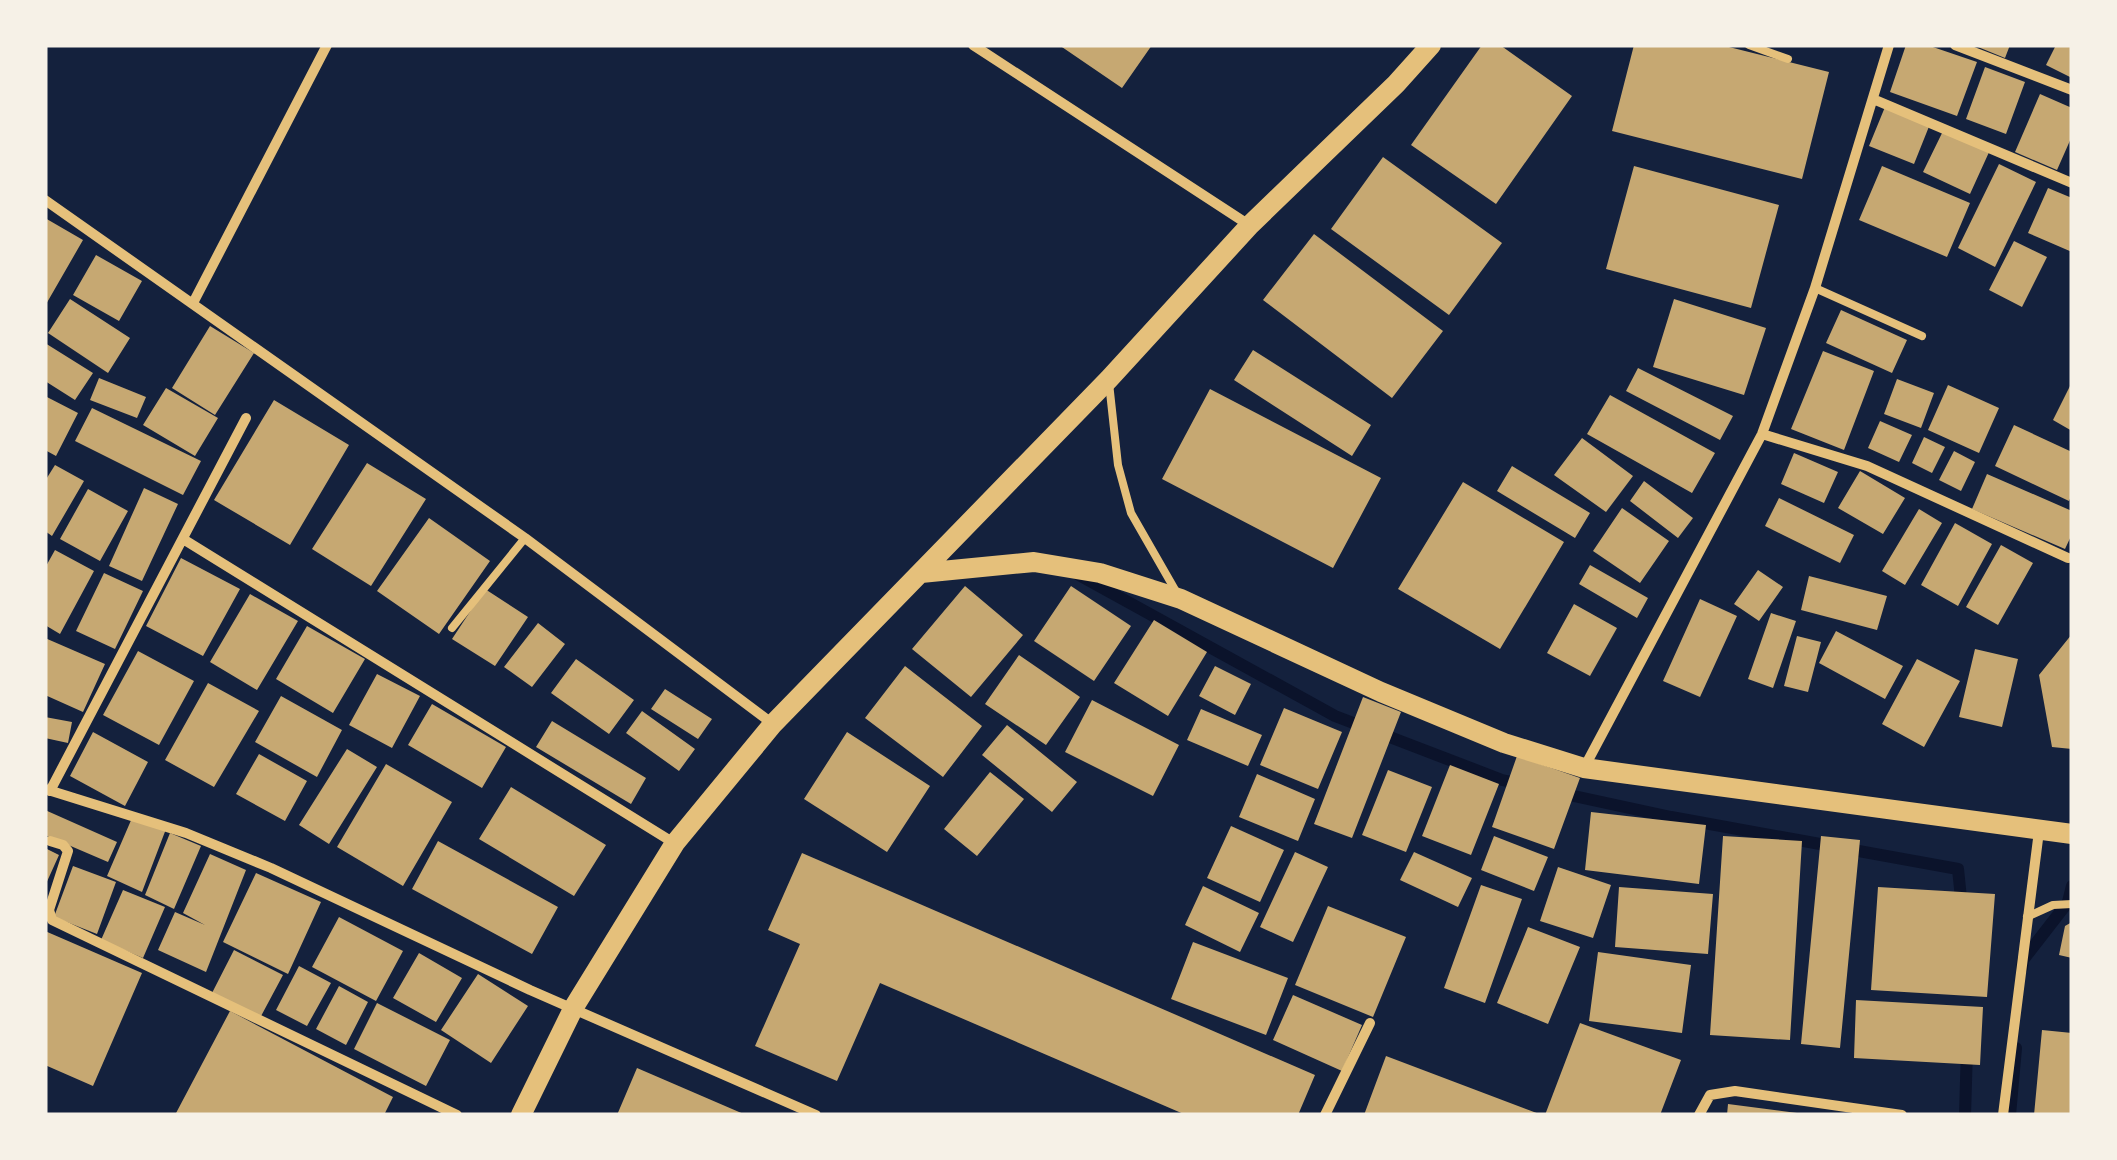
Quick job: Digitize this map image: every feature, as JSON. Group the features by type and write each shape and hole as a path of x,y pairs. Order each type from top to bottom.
{"main road":[{"path":"521,1115 574,1007 675,843 773,724 1109,379 1250,225 1431,45"},
{"path":"921,574 1034,562 1100,574 1181,599 1381,692 1504,743 1584,768 2072,834"}],"street":[{"path":"193,303 327,45"},
{"path":"973,45 1250,225"},
{"path":"1584,768 1762,434 1815,288 1890,45"},
{"path":"1955,45 2072,90"},
{"path":"1873,99 2072,183"},
{"path":"45,200 526,538 773,724"},
{"path":"246,418 48,790 220,847 530,990 816,1115"},
{"path":"1762,434 1867,466 2068,558"},
{"path":"184,539 675,843"},
{"path":"2003,1115 2039,831"},
{"path":"50,841 62,844 68,851 49,910 52,920 456,1115"},
{"path":"1326,1115 1370,1023"},
{"path":"1699,1115 1710,1095 1735,1091 1902,1115"}],"lane":[{"path":"1749,45 1788,59"},
{"path":"1815,288 1922,336"},
{"path":"1109,379 1118,465 1131,514 1181,599"},
{"path":"452,628 526,538"},
{"path":"2028,918 2052,905 2072,904"}],"building":[{"path":"1059,45 1152,45 1122,88"},
{"path":"1482,45 1500,45 1572,96 1496,204 1411,145"},
{"path":"1634,45 1721,45 1829,72 1802,179 1612,131"},
{"path":"1906,45 1927,45 1977,62 1957,116 1890,92"},
{"path":"1973,45 2010,45 2005,58"},
{"path":"2056,45 2072,45 2072,78 2046,65"},
{"path":"1985,67 2025,82 2006,134 1966,119"},
{"path":"2040,94 2072,108 2072,136 2057,170 2015,152"},
{"path":"1885,107 1930,124 1914,164 1869,146"},
{"path":"1944,129 1990,150 1970,194 1923,172"},
{"path":"1383,157 1502,243 1449,315 1331,229"},
{"path":"1999,164 2036,182 1995,267 1958,248"},
{"path":"1634,166 1779,205 1751,308 1606,269"},
{"path":"1882,166 1970,203 1947,257 1859,220"},
{"path":"2048,188 2072,198 2072,252 2028,233"},
{"path":"45,218 83,240 45,306"},
{"path":"1314,234 1443,331 1392,398 1263,300"},
{"path":"2014,241 2047,257 2022,307 1989,290"},
{"path":"96,255 142,281 119,321 73,295"},
{"path":"70,299 130,338 108,373 48,333"},
{"path":"1674,299 1766,328 1744,395 1653,367"},
{"path":"1841,310 1907,340 1892,373 1826,343"},
{"path":"210,326 254,353 215,415 172,388"},
{"path":"45,343 93,373 75,400 45,381"},
{"path":"1253,350 1371,425 1352,456 1234,380"},
{"path":"1823,351 1874,371 1844,450 1791,429"},
{"path":"1638,368 1733,416 1720,440 1626,391"},
{"path":"99,378 146,397 137,418 90,400"},
{"path":"1897,379 1934,393 1921,428 1884,414"},
{"path":"2072,382 2072,431 2053,420"},
{"path":"1948,385 1999,408 1979,453 1928,430"},
{"path":"166,388 218,418 195,456 143,425"},
{"path":"1210,389 1381,478 1333,568 1162,479"},
{"path":"1610,395 1715,453 1692,493 1587,434"},
{"path":"45,396 78,413 56,456 45,450"},
{"path":"274,400 349,445 290,545 214,500"},
{"path":"92,408 201,461 183,495 75,441"},
{"path":"1880,421 1912,435 1899,462 1868,448"},
{"path":"2014,425 2072,452 2069,501 1995,466"},
{"path":"1924,437 1945,447 1932,473 1912,463"},
{"path":"1582,438 1633,476 1606,512 1554,475"},
{"path":"1954,451 1975,462 1961,491 1939,480"},
{"path":"1794,453 1838,472 1824,503 1781,484"},
{"path":"367,463 426,499 371,586 312,549"},
{"path":"55,465 84,481 52,536 45,531 45,481"},
{"path":"1512,466 1590,513 1575,538 1497,491"},
{"path":"1860,471 1905,498 1883,534 1838,508"},
{"path":"1987,474 2072,511 2072,534 2065,549 1972,509"},
{"path":"1644,481 1693,518 1678,538 1630,501"},
{"path":"1463,482 1564,542 1500,649 1398,589"},
{"path":"144,488 178,504 142,581 109,566"},
{"path":"88,489 128,511 100,561 60,539"},
{"path":"1779,498 1854,535 1840,563 1765,526"},
{"path":"1622,508 1669,541 1640,583 1593,551"},
{"path":"1919,509 1942,523 1905,585 1882,571"},
{"path":"429,518 490,561 439,634 377,591"},
{"path":"1955,523 1992,544 1958,606 1921,585"},
{"path":"2001,545 2033,563 1998,625 1966,607"},
{"path":"55,550 94,571 60,634 45,625 45,568"},
{"path":"181,558 240,589 203,656 146,626"},
{"path":"1590,565 1648,598 1637,618 1579,584"},
{"path":"1758,570 1783,587 1759,621 1734,604"},
{"path":"104,573 143,591 115,649 76,631"},
{"path":"1809,576 1887,596 1877,630 1801,610"},
{"path":"965,586 1023,635 971,697 912,649"},
{"path":"1071,586 1131,626 1094,681 1034,641"},
{"path":"485,589 528,617 495,666 452,639"},
{"path":"250,594 298,621 257,690 210,662"},
{"path":"1700,599 1737,616 1700,697 1663,681"},
{"path":"1574,604 1617,628 1590,676 1547,653"},
{"path":"1771,613 1796,621 1773,688 1748,679"},
{"path":"1154,620 1207,652 1168,716 1114,683"},
{"path":"538,623 565,644 532,687 504,667"},
{"path":"307,626 365,659 333,713 276,679"},
{"path":"1836,631 1903,666 1885,699 1819,663"},
{"path":"2072,634 2072,749 2052,747 2039,675"},
{"path":"1797,636 1821,642 1808,692 1784,686"},
{"path":"45,638 105,664 83,712 45,695"},
{"path":"1975,649 2018,659 2002,727 1959,717"},
{"path":"138,651 194,681 159,745 103,715"},
{"path":"1019,655 1080,697 1046,745 985,704"},
{"path":"576,659 634,700 609,734 551,693"},
{"path":"1917,659 1960,681 1924,747 1882,724"},
{"path":"905,666 982,726 943,777 865,718"},
{"path":"1215,666 1251,684 1235,715 1199,696"},
{"path":"377,674 420,696 392,748 349,725"},
{"path":"208,683 259,711 214,787 165,760"},
{"path":"665,689 712,719 698,739 651,709"},
{"path":"281,696 342,730 317,777 255,742"},
{"path":"1363,697 1401,712 1352,838 1314,824"},
{"path":"1092,700 1179,745 1153,796 1065,752"},
{"path":"432,704 506,747 482,788 408,745"},
{"path":"1284,708 1342,732 1318,789 1260,765"},
{"path":"1201,709 1262,735 1248,766 1187,740"},
{"path":"642,711 695,749 679,771 626,733"},
{"path":"45,717 72,722 68,743 45,738"},
{"path":"552,721 646,778 631,804 536,747"},
{"path":"1007,725 1077,782 1052,812 982,755"},
{"path":"93,732 148,762 125,806 70,776"},
{"path":"847,732 930,786 887,852 804,799"},
{"path":"347,749 377,767 329,844 299,825"},
{"path":"259,754 307,781 285,821 236,794"},
{"path":"1517,756 1580,778 1554,849 1492,827"},
{"path":"386,764 452,802 403,886 337,847"},
{"path":"1450,765 1499,784 1471,855 1422,836"},
{"path":"1388,770 1432,787 1406,852 1362,835"},
{"path":"990,772 1024,799 977,856 944,829"},
{"path":"1257,774 1315,799 1298,841 1239,817"},
{"path":"511,787 606,845 574,896 479,839"},
{"path":"45,810 117,842 108,862 45,835"},
{"path":"1591,812 1706,825 1699,884 1585,870"},
{"path":"132,818 166,829 142,892 107,876"},
{"path":"1231,826 1284,850 1260,902 1207,878"},
{"path":"170,833 201,846 174,909 145,895"},
{"path":"1494,836 1548,857 1534,891 1481,870"},
{"path":"1723,836 1802,841 1790,1040 1710,1035"},
{"path":"1821,836 1860,840 1840,1048 1801,1044"},
{"path":"438,841 558,907 532,954 412,889"},
{"path":"45,848 59,855 45,886"},
{"path":"1295,852 1328,867 1293,942 1260,927"},
{"path":"1414,852 1472,878 1458,907 1400,880"},
{"path":"802,853 1315,1075 1298,1115 1186,1115 880,983 837,1081 755,1046 800,944 768,930"},
{"path":"210,854 246,870 206,972 158,950 175,912 205,925 183,913"},
{"path":"73,866 116,882 97,934 54,917"},
{"path":"1558,867 1611,885 1593,938 1540,921"},
{"path":"256,873 321,902 288,974 223,942"},
{"path":"1481,885 1522,899 1485,1003 1444,988"},
{"path":"1203,886 1259,913 1240,952 1185,925"},
{"path":"1619,887 1713,894 1708,954 1615,947"},
{"path":"1878,887 1995,894 1987,997 1871,990"},
{"path":"123,890 165,907 143,958 101,940"},
{"path":"1328,906 1406,937 1373,1017 1295,985"},
{"path":"339,917 403,951 376,1001 312,967"},
{"path":"2072,922 2072,958 2059,955 2065,926"},
{"path":"1528,927 1580,947 1548,1024 1497,1003"},
{"path":"45,931 142,973 93,1086 45,1065"},
{"path":"1193,942 1288,978 1266,1035 1171,999"},
{"path":"234,950 283,975 260,1018 212,993"},
{"path":"1598,952 1691,965 1682,1033 1589,1021"},
{"path":"419,953 462,978 436,1022 393,998"},
{"path":"299,966 331,983 307,1026 276,1010"},
{"path":"478,974 528,1006 491,1063 441,1030"},
{"path":"339,986 368,1002 346,1045 316,1029"},
{"path":"1293,995 1362,1025 1342,1071 1273,1040"},
{"path":"1856,1000 1983,1007 1980,1065 1854,1058"},
{"path":"377,1003 450,1040 426,1086 354,1049"},
{"path":"230,1011 393,1097 384,1115 175,1115"},
{"path":"1580,1023 1681,1060 1660,1115 1545,1115"},
{"path":"2042,1030 2072,1033 2072,1115 2034,1115"},
{"path":"1386,1056 1542,1115 1364,1115"},
{"path":"637,1068 746,1115 617,1115"},
{"path":"1728,1104 1797,1113 1797,1115 1727,1115"}],"waterway":[{"path":"1079,575 1335,716 1521,784"},
{"path":"1560,793 1958,869 1962,908"},
{"path":"2022,968 2023,960 2068,902 2072,886"},
{"path":"1965,1115 1967,1048"},
{"path":"2010,1115 2016,1048"}]}
